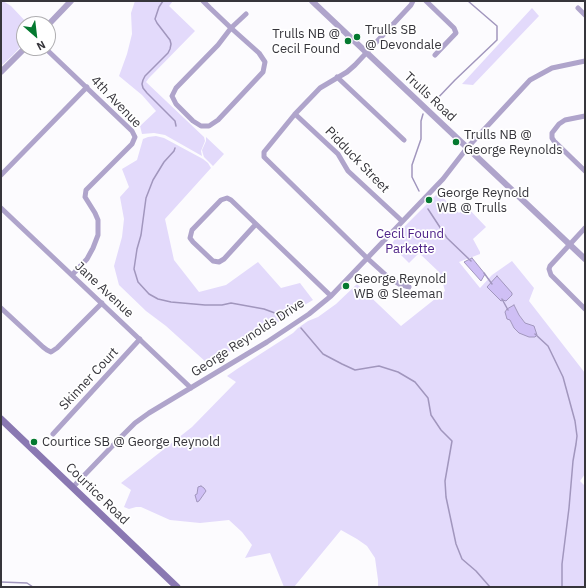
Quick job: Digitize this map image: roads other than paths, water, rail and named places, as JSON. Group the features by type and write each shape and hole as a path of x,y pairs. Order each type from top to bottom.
{"main road":[{"name":"Courtice Road","path":"1,419 177,587"}],"street":[{"path":"56,17 72,1"},
{"path":"203,1 232,28 259,54 265,62 263,72 218,120 210,126 201,126 193,121 176,104 172,96 176,88 218,45 232,28 246,14"},
{"name":"Trulls Road","path":"312,1 585,259"},
{"path":"409,287 399,284 367,258 264,157 264,152 295,114 320,88 347,72 355,65 411,5 413,1"},
{"path":"426,1 454,28 456,33 436,55"},
{"path":"578,8 585,15"},
{"path":"1,72 17,56"},
{"name":"4th Avenue","path":"54,56 132,131 135,137 132,144 86,190 85,197 98,220 98,235 87,259 72,275"},
{"name":"George Reynolds Drive","path":"73,487 135,423 149,413 267,342 309,314 331,296 443,179 467,148 530,80 552,68 585,61"},
{"path":"337,77 404,140"},
{"path":"1,175 87,87"},
{"name":"Pidduck Street","path":"295,114 338,154 348,171 402,222"},
{"path":"585,116 565,120 559,124 552,133 552,138 554,141 585,171"},
{"path":"256,224 224,259 219,262 213,261 192,242 190,238 192,230 221,200 227,198 231,200 256,224 331,296"},
{"name":"Jane Avenue","path":"1,208 191,388"},
{"path":"585,228 550,266 549,269 549,272 585,309"},
{"path":"1,308 42,347 51,352 57,348 102,303"},
{"name":"Skinner Court","path":"53,434 140,339"}],"waterway":[{"path":"163,1 159,7 155,19 170,40 170,49 168,53 145,76 142,84 147,93 175,121 176,126"},
{"path":"433,103 497,40 497,26 468,1"},
{"path":"419,191 412,177 412,165 421,139 421,121 423,114"},
{"path":"175,148 153,180 146,198 141,235 134,269 138,282 149,294 158,299 171,302 205,305 222,305 231,303 264,309 283,316"},
{"path":"428,209 447,238 471,261"},
{"path":"484,273 492,284"},
{"path":"502,299 508,310"},
{"path":"301,328 323,354 355,370 379,366 398,372 415,382 428,398 431,415 441,430 452,441 445,481 446,497 456,544 462,559 476,571 490,587"},
{"path":"535,334 548,346 563,377 575,421 577,436 562,564 562,587"},
{"path":"1,582 27,583 33,587"}],"place":[{"name":"Trulls SB @ Devondale","path":"357,37"},
{"name":"Trulls NB @ Cecil Found","path":"348,41"},
{"name":"Trulls NB @ George Reynolds","path":"456,142"},
{"name":"George Reynold WB @ Trulls","path":"429,200"},
{"name":"George Reynold WB @ Sleeman","path":"346,286"},
{"name":"Courtice SB @ George Reynold","path":"34,442"}],"park label":[{"name":"Cecil Found Parkette","path":"410,242"}]}
